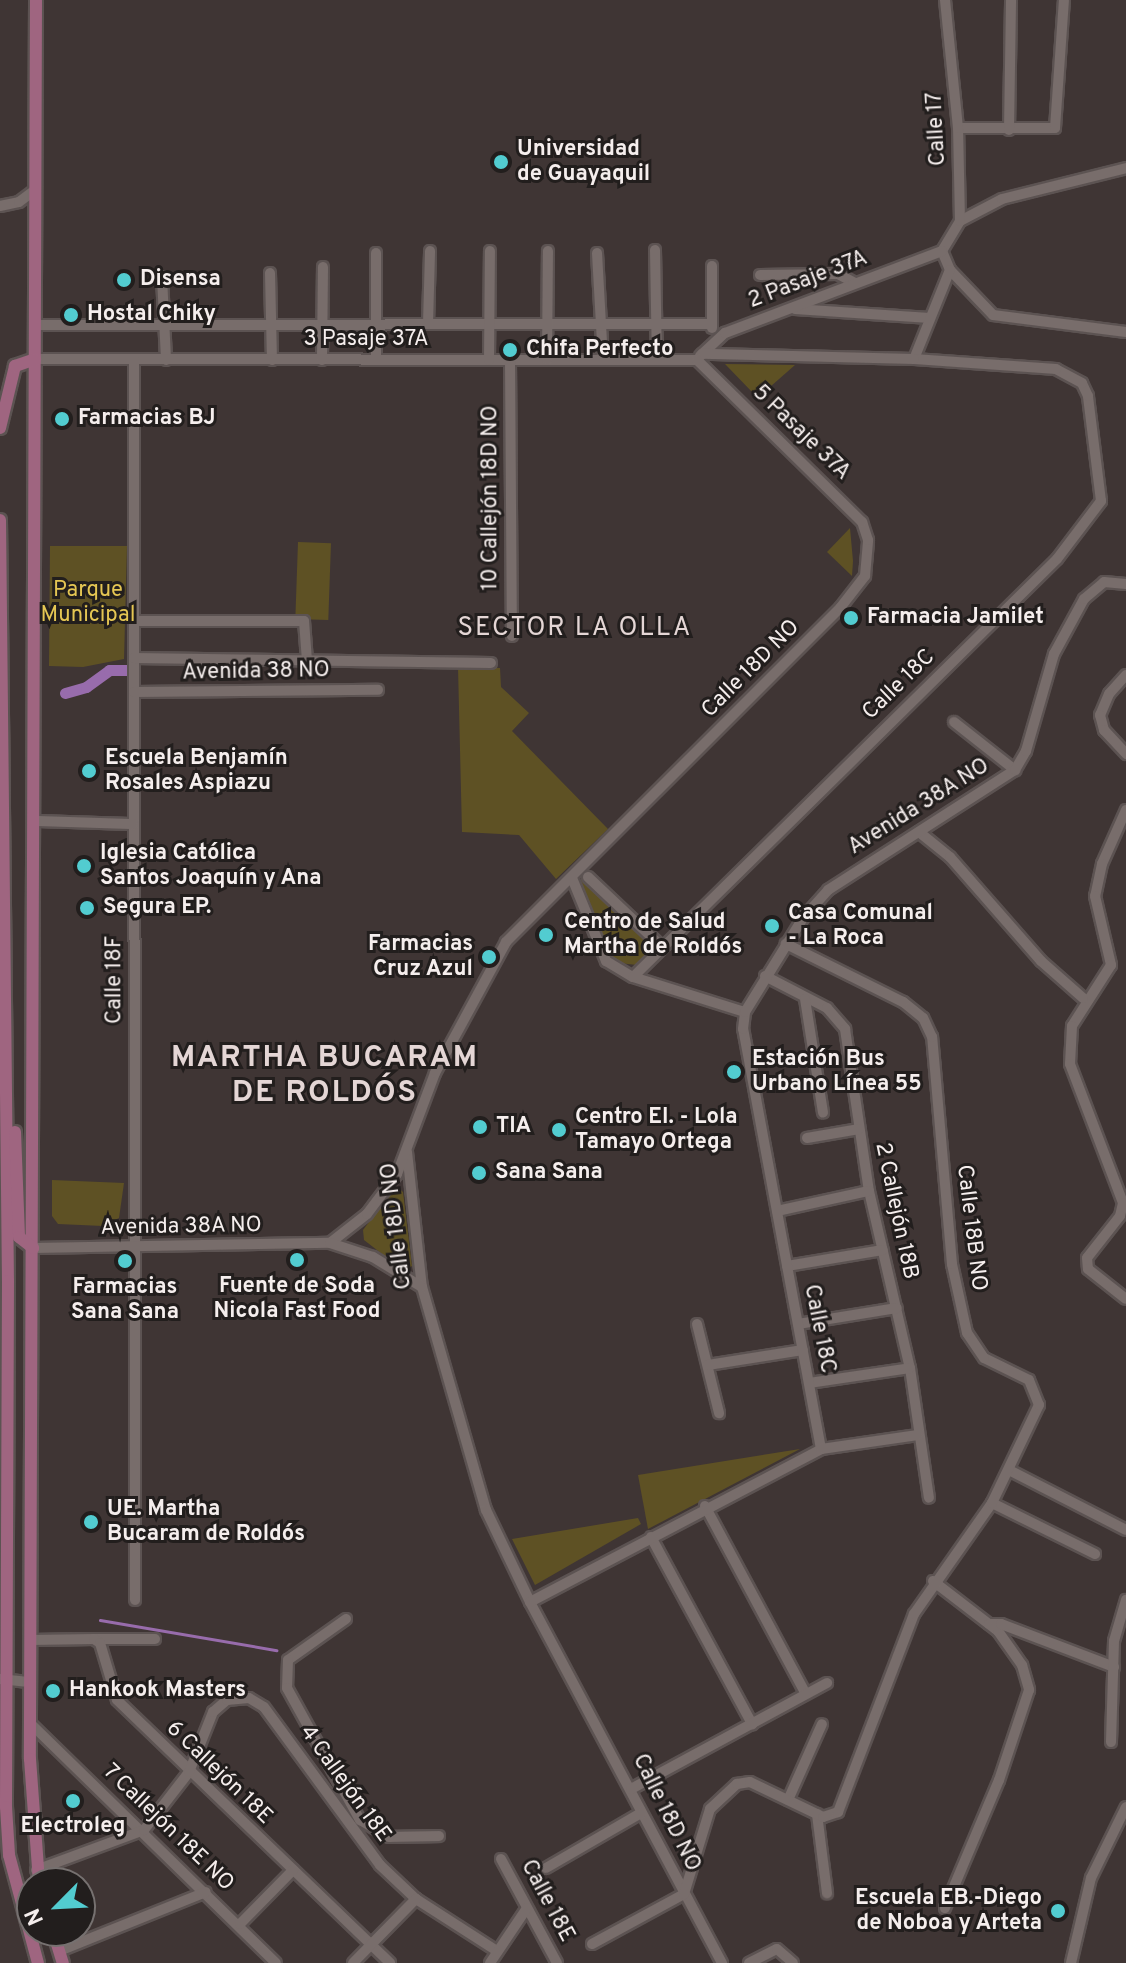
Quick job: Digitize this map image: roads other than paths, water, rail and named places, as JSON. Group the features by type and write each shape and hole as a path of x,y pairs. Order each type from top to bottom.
{"main road":[{"path":"36,0 31,1724 38,1867"},
{"path":"0,428 15,366 35,359"},
{"path":"0,520 3,1054 7,1086 4,1680 9,1855 38,1963"},
{"path":"7,1086 15,1114 19,1237 33,1248"}],"street":[{"path":"1009,130 1011,0"},
{"path":"958,128 1047,132 1058,123 1064,0"},
{"name":"Calle 17","path":"947,3 958,128 960,221"},
{"path":"1126,168 1002,199 960,221 942,251 950,270 993,315 1126,332"},
{"path":"0,206 19,202 35,190"},
{"path":"655,250 657,360"},
{"path":"428,324 430,251"},
{"path":"489,360 490,251"},
{"path":"547,360 548,251"},
{"name":"2 Pasaje 37A","path":"700,357 712,342 789,308 942,251"},
{"path":"376,253 376,360"},
{"path":"597,253 603,360"},
{"path":"712,266 712,342"},
{"path":"322,360 323,267"},
{"path":"914,359 950,270"},
{"path":"270,273 272,360"},
{"path":"760,275 838,274 855,283"},
{"path":"162,277 166,360"},
{"path":"789,308 930,318"},
{"path":"35,325 712,324"},
{"name":"5 Pasaje 37A","path":"700,357 855,514 868,540"},
{"name":"3 Pasaje 37A","path":"35,359 914,359 1056,369 1082,383"},
{"name":"Calle 18F","path":"134,360 135,1600"},
{"name":"10 Callejón 18D NO","path":"510,360 512,636"},
{"name":"Calle 18C","path":"633,977 661,946 1057,559 1095,511 1102,488 1093,448 1093,414 1082,383"},
{"name":"Calle 18D NO","path":"722,1963 530,1602 486,1510 422,1287 407,1152 435,1073 489,968 506,942 857,589 865,576 868,540"},
{"name":"Avenida 38A NO","path":"786,944 828,890 1015,770 1026,751 1054,654 1084,599 1104,582 1126,584"},
{"path":"134,621 307,622 307,661"},
{"path":"134,658 491,663"},
{"path":"1126,675 1109,694 1100,715 1126,754"},
{"name":"Avenida 38 NO","path":"134,692 378,690"},
{"path":"954,722 1015,770"},
{"path":"1126,810 1102,864 1095,896 1111,965 1072,1026 1070,1064 1123,1203 1120,1216 1087,1258 1088,1269 1126,1299"},
{"path":"35,821 133,824"},
{"path":"919,832 950,857 1041,961 1083,998"},
{"path":"588,877 661,946"},
{"path":"572,878 606,961 633,977 745,1012 786,944"},
{"name":"Calle 18B NO","path":"786,944 903,1002 923,1018 932,1037 952,1264 967,1333 984,1358 1029,1380 1037,1390 1035,1422 992,1503 933,1581 914,1614 842,1807 829,1817 817,1814"},
{"name":"2 Callejón 18B","path":"765,976 827,1008 845,1029 869,1191 910,1368 929,1498"},
{"path":"805,999 823,1113"},
{"name":"Calle 18C","path":"745,1012 743,1029 821,1449"},
{"path":"807,1138 859,1129"},
{"path":"330,1243 383,1195 407,1152"},
{"path":"777,1211 869,1191"},
{"name":"Avenida 38A NO","path":"33,1248 135,1249 330,1243 373,1257 422,1287"},
{"path":"787,1266 883,1250"},
{"path":"798,1324 897,1308"},
{"path":"697,1324 719,1413"},
{"path":"708,1365 803,1350"},
{"path":"809,1383 910,1368"},
{"path":"530,1602 705,1506 821,1449 918,1435"},
{"path":"1009,1470 1126,1530"},
{"path":"992,1503 1095,1554"},
{"path":"705,1506 806,1694"},
{"path":"651,1537 752,1724"},
{"path":"933,1581 989,1624 1022,1665 1029,1690 1016,1734 945,1908"},
{"path":"1111,1742 1114,1641 1126,1600"},
{"path":"346,1619 296,1653 285,1668 287,1688 360,1820 373,1831 389,1837 439,1836"},
{"path":"989,1624 1001,1624 1114,1667"},
{"name":"6 Callejón 18E","path":"94,1639 104,1650 117,1700 390,1963"},
{"path":"31,1640 155,1639"},
{"path":"4,1680 31,1682"},
{"path":"631,1789 827,1683"},
{"name":"4 Callejón 18E","path":"189,1772 213,1712 242,1697 264,1707 361,1843 416,1899 497,1951"},
{"name":"7 Callejón 18E NO","path":"31,1724 240,1924 274,1962"},
{"path":"788,1800 822,1724"},
{"path":"313,1778 330,1768"},
{"path":"59,1867 144,1830 189,1772"},
{"path":"592,1944 684,1894 710,1809 720,1796 750,1782 817,1814 827,1893"},
{"path":"1071,1963 1091,1878 1126,1807"},
{"path":"546,1868 641,1813"},
{"path":"361,1843 373,1831"},
{"name":"Calle 18E","path":"501,1859 557,1963"},
{"path":"240,1924 293,1870"},
{"path":"61,1957 206,1892"},
{"path":"353,1963 416,1899"},
{"path":"490,1963 527,1908"},
{"path":"749,1963 777,1949 793,1963"}],"waterway":[{"path":"65,693 86,687 109,670 128,670"},
{"path":"100,1620 276,1650"}],"place":[{"name":"Universidad de Guayaquil","path":"501,162"},
{"name":"Disensa","path":"124,280"},
{"name":"Hostal Chiky","path":"71,315"},
{"name":"Chifa Perfecto","path":"510,350"},
{"name":"Farmacias BJ","path":"62,419"},
{"name":"Farmacia Jamilet","path":"851,618"},
{"name":"Escuela Benjamín Rosales Aspiazu","path":"89,771"},
{"name":"Iglesia Católica Santos Joaquín y Ana","path":"84,866"},
{"name":"Segura EP.","path":"87,908"},
{"name":"Casa Comunal - La Roca","path":"772,926"},
{"name":"Centro de Salud Martha de Roldós","path":"546,935"},
{"name":"Farmacias Cruz Azul","path":"489,957"},
{"name":"Estación Bus Urbano Línea 55","path":"734,1072"},
{"name":"TIA","path":"480,1127"},
{"name":"Centro EI. - Lola Tamayo Ortega","path":"559,1130"},
{"name":"Sana Sana","path":"479,1173"},
{"name":"Fuente de Soda Nicola Fast Food","path":"297,1260"},
{"name":"Farmacias Sana Sana","path":"125,1261"},
{"name":"UE. Martha Bucaram de Roldós","path":"91,1522"},
{"name":"Hankook Masters","path":"53,1691"},
{"name":"Electroleg","path":"73,1801"},
{"name":"Escuela EB.-Diego de Noboa y Arteta","path":"1058,1911"}],"district":[{"name":"SECTOR LA OLLA","path":"575,629"},
{"name":"MARTHA BUCARAM DE ROLDÓS","path":"325,1076"}],"park label":[{"name":"Parque Municipal","path":"88,602"}]}
